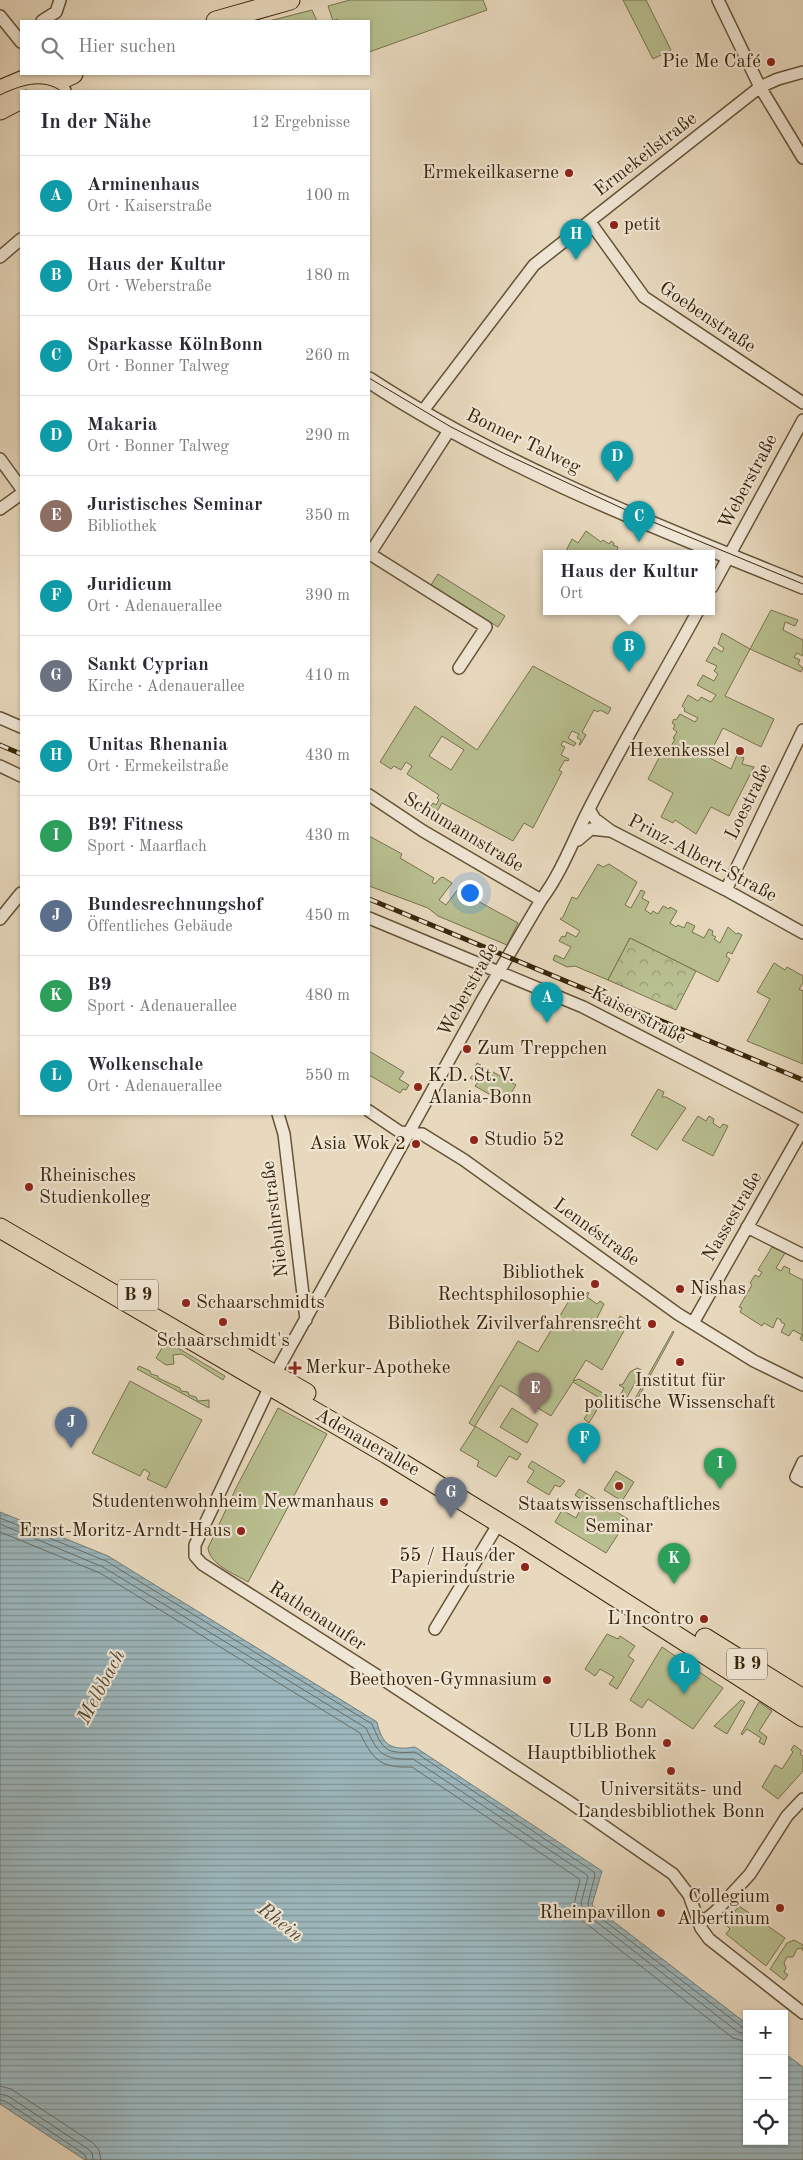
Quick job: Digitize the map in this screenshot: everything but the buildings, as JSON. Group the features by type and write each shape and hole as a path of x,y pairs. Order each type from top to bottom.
{"main road":[{"path":"220,20 290,0"},
{"path":"0,90 36,75"},
{"path":"38,90 70,75"},
{"path":"0,110 20,100"},
{"name":"Adenauerallee","path":"0,1216 803,1699"},
{"name":"Adenauerallee","path":"0,1228 273,1381 803,1716"}],"street":[{"path":"44,20 56,12 60,0"},
{"path":"718,0 760,87 803,158"},
{"path":"0,16 19,37"},
{"name":"Ermekeilstraße","path":"422,412 534,265 760,87 778,79 803,72"},
{"name":"Goebenstraße","path":"590,222 644,297 803,403"},
{"path":"0,257 20,240"},
{"name":"Bonner Talweg","path":"370,381 450,429 561,483 714,550"},
{"name":"Weberstraße","path":"715,581 803,420"},
{"path":"370,553 450,429"},
{"path":"0,459 20,487"},
{"path":"0,509 20,495"},
{"name":"Bonner Talweg","path":"715,550 803,586"},
{"path":"370,556 486,628 459,668"},
{"name":"Weberstraße","path":"195,1556 195,1544 273,1381 410,1133 495,970 551,887 589,809 696,615"},
{"path":"0,718 20,727"},
{"name":"Loestraße","path":"726,890 803,730"},
{"path":"0,766 20,776"},
{"name":"Schumannstraße","path":"370,796 422,831 541,900"},
{"name":"Prinz-Albert-Straße","path":"589,809 595,819 611,832 726,890 803,932"},
{"name":"Prinz-Albert-Straße","path":"573,845 591,829 611,832"},
{"path":"0,920 20,894"},
{"name":"Kaiserstraße","path":"370,918 583,1008 803,1120"},
{"name":"Lennéstraße","path":"370,1112 400,1132 422,1134 464,1160 693,1323 754,1361 803,1385"},
{"name":"Niebuhrstraße","path":"278,1115 284,1134 306,1320"},
{"name":"Nassestraße","path":"693,1323 803,1129"},
{"path":"747,1227 803,1255"},
{"path":"803,1462 796,1477 803,1481"},
{"path":"435,1629 500,1523"},
{"name":"Rathenauufer","path":"195,1556 202,1564 384,1680 673,1874 684,1887 700,1924 709,1938 803,2013"},
{"path":"700,1924 715,1912 750,1874 787,1816 803,1800"}],"green space":[{"path":"350,0 483,0 487,10 370,52 370,20 333,20 328,6"},
{"path":"623,0 646,0 671,50 653,59"},
{"path":"312,10 317,20 273,20"},
{"path":"586,531 601,542 603,540 609,544 611,541 614,543 613,545 618,547 617,550 566,550 572,539 578,543"},
{"path":"438,574 505,616 498,627 431,585"},
{"path":"771,610 798,620 795,626 785,622 783,630 803,640 803,656 797,653 794,657 800,660 798,664 803,668 801,672 750,649"},
{"path":"722,633 750,649 725,696 774,719 761,747 723,728 708,757 731,769 737,755 744,758 742,764 754,767 729,816 711,807 696,834 675,820 673,823 661,817 673,793 648,779 662,752 667,754 675,739 673,738 677,732 673,729 675,725 672,723 674,719 676,720 680,714 695,722 698,718 684,711 685,709 682,706 688,695 698,701 701,697 711,702 716,695 697,685 703,675 714,681 718,674 714,671 717,666 706,661 714,647 722,652 724,648 718,644"},
{"path":"533,666 611,708 608,714 600,710 598,712 594,710 582,732 586,735 580,745 581,740 577,738 579,734 572,731 568,738 576,743 574,746 563,741 561,745 565,747 561,755 569,759 568,761 565,760 559,770 562,772 533,828 524,823 513,841 442,803 436,813 430,808 433,803 436,805 439,795 407,774 412,766 406,762 401,770 394,766 391,769 380,762 415,706 477,750","holes":["442,736 464,750 451,770 429,756"]},
{"path":"370,837 402,854 400,858 434,878 432,882 435,884 443,877 452,883 439,900 446,905 458,889 518,923 507,945 438,916 428,908 370,886"},
{"path":"598,864 603,867 609,864 637,882 625,905 631,908 641,890 645,892 642,898 649,902 645,910 651,914 653,911 658,914 663,906 677,911 670,923 676,927 678,925 684,928 687,922 695,926 692,932 704,938 709,929 713,931 712,935 716,937 714,939 720,943 728,927 736,934 742,935 732,954 728,952 726,956 730,959 718,982 630,938 608,980 575,966 567,967 553,960 555,955 564,959 571,947 559,941 562,936 565,937 567,932 576,937 580,931 560,919 563,917 572,897 577,899"},
{"path":"630,938 696,971 676,1010 608,980"},
{"path":"774,963 785,970 787,967 803,976 803,983 799,989 803,991 803,1064 747,1041 770,999 757,992"},
{"path":"370,1052 404,1072 399,1079 409,1085 406,1090 403,1089 400,1093 370,1076"},
{"path":"477,1063 516,1085 505,1103 475,1086 478,1082 470,1078 477,1071 474,1069"},
{"path":"658,1089 664,1092 662,1097 666,1097 686,1108 657,1150 631,1135"},
{"path":"698,1116 706,1121 709,1116 714,1119 713,1123 720,1128 723,1124 728,1126 713,1156 682,1140"},
{"path":"772,1247 785,1253 776,1268 781,1271 784,1266 790,1269 789,1273 803,1280 803,1341 800,1339 802,1335 793,1330 789,1336 781,1332 785,1324 777,1318 773,1328 764,1323 762,1326 740,1312 742,1308 739,1307 752,1285 750,1283 755,1275 759,1277 762,1272 758,1270"},
{"path":"580,1289 586,1294 588,1292 587,1297 597,1304 600,1301 604,1304 595,1322 601,1325 603,1322 615,1328 620,1316 629,1322 602,1370 586,1360 573,1381 579,1379 606,1395 589,1423 584,1419 598,1397 573,1382 551,1416 500,1385 475,1426 521,1454 517,1460 509,1456 496,1477 477,1466 479,1461 460,1450 475,1427 469,1423 518,1341 538,1352 573,1294 575,1296"},
{"path":"673,1331 632,1409 617,1401 624,1388 619,1385 623,1384 630,1372 637,1368 642,1370 625,1401 632,1404"},
{"path":"166,1341 225,1376 223,1380 182,1354 173,1355 174,1364 166,1365 156,1358"},
{"path":"139,1366 158,1376 158,1378 180,1388 181,1391 188,1392 189,1395 196,1397 198,1401 209,1400 209,1408 137,1369"},
{"path":"130,1381 202,1420 166,1488 147,1479 150,1473 144,1469 140,1476 92,1453"},
{"path":"278,1408 327,1434 248,1582 218,1564 213,1559 208,1548 236,1488"},
{"path":"512,1408 538,1424 527,1443 500,1427"},
{"path":"532,1461 565,1481 560,1487 555,1485 549,1495 527,1482 534,1471 528,1467"},
{"path":"616,1471 634,1482 622,1501 604,1490"},
{"path":"579,1489 628,1519 606,1553 555,1522 562,1510 576,1518 580,1510 577,1508 582,1500 575,1495"},
{"path":"607,1634 618,1639 620,1636 635,1646 628,1656 634,1660 617,1689 609,1684 614,1677 600,1669 595,1676 585,1669"},
{"path":"662,1647 723,1688 693,1729 648,1699 642,1708 630,1700"},
{"path":"741,1700 745,1702 727,1734 714,1726"},
{"path":"759,1702 772,1711 759,1731 767,1737 764,1745 759,1742 761,1738 747,1729 741,1734"},
{"path":"794,1745 802,1751 800,1754 803,1756 803,1771 778,1799 762,1787 775,1765 782,1769 793,1752 791,1750"},
{"path":"739,1906 785,1938 766,1966 726,1934 730,1929 725,1924"},
{"path":"794,1940 803,1945 803,1951 801,1948 797,1949 793,1957 787,1957 784,1963 786,1968 784,1972 788,1975 784,1980 770,1969 787,1943"}],"water":[{"path":"0,1512 108,1556 377,1722 382,1736 389,1745 400,1748 415,1747 602,1871 592,1905 743,2021 743,2145 788,2145 788,2056 803,2067 803,2160 85,2160 0,2104"}],"tram line":[{"path":"0,95 30,84 46,84 59,90"},
{"path":"370,379 451,427 503,453 641,517 803,584"}],"railway":[{"path":"0,745 20,754"},
{"path":"370,899 803,1080"}],"place":[{"name":"Pie Me Café","path":"771,62"},
{"name":"Ermekeilkaserne","path":"569,173"},
{"name":"petit","path":"614,225"},
{"name":"Unitas Rhenania","path":"576,260"},
{"name":"Makaria","path":"617,482"},
{"name":"Sparkasse KölnBonn","path":"639,542"},
{"name":"Haus der Kultur","path":"629,672"},
{"name":"Hexenkessel","path":"740,751"},
{"name":"Arminenhaus","path":"547,1023"},
{"name":"Zum Treppchen","path":"467,1049"},
{"name":"K.D. St.V. Alania-Bonn","path":"418,1087"},
{"name":"Studio 52","path":"474,1140"},
{"name":"Asia Wok 2","path":"416,1144"},
{"name":"Rheinisches Studienkolleg","path":"29,1187"},
{"name":"Bibliothek Rechtsphilosophie","path":"595,1284"},
{"name":"Nishas","path":"680,1289"},
{"name":"Schaarschmidts","path":"186,1303"},
{"name":"Schaarschmidt's","path":"223,1322"},
{"name":"Bibliothek Zivilverfahrensrecht","path":"652,1324"},
{"name":"Institut für politische Wissenschaft","path":"680,1362"},
{"name":"Merkur-Apotheke","path":"295,1368"},
{"name":"Juristisches Seminar","path":"535,1414"},
{"name":"Bundesrechnungshof","path":"71,1448"},
{"name":"Juridicum","path":"584,1464"},
{"name":"Staatswissenschaftliches Seminar","path":"619,1486"},
{"name":"B9! Fitness","path":"720,1489"},
{"name":"Studentenwohnheim Newmanhaus","path":"384,1502"},
{"name":"Sankt Cyprian","path":"451,1518"},
{"name":"Ernst-Moritz-Arndt-Haus","path":"241,1531"},
{"name":"55 / Haus der Papierindustrie","path":"525,1567"},
{"name":"B9","path":"674,1584"},
{"name":"L'Incontro","path":"704,1619"},
{"name":"Beethoven-Gymnasium","path":"547,1680"},
{"name":"Wolkenschale","path":"684,1694"},
{"name":"ULB Bonn Hauptbibliothek","path":"667,1743"},
{"name":"Universitäts- und Landesbibliothek Bonn","path":"671,1771"},
{"name":"Collegium Albertinum","path":"780,1908"},
{"name":"Rheinpavillon","path":"661,1913"}],"water label":[{"name":"Melbbach","path":"102,1687"},
{"name":"Rhein","path":"280,1923"}]}
